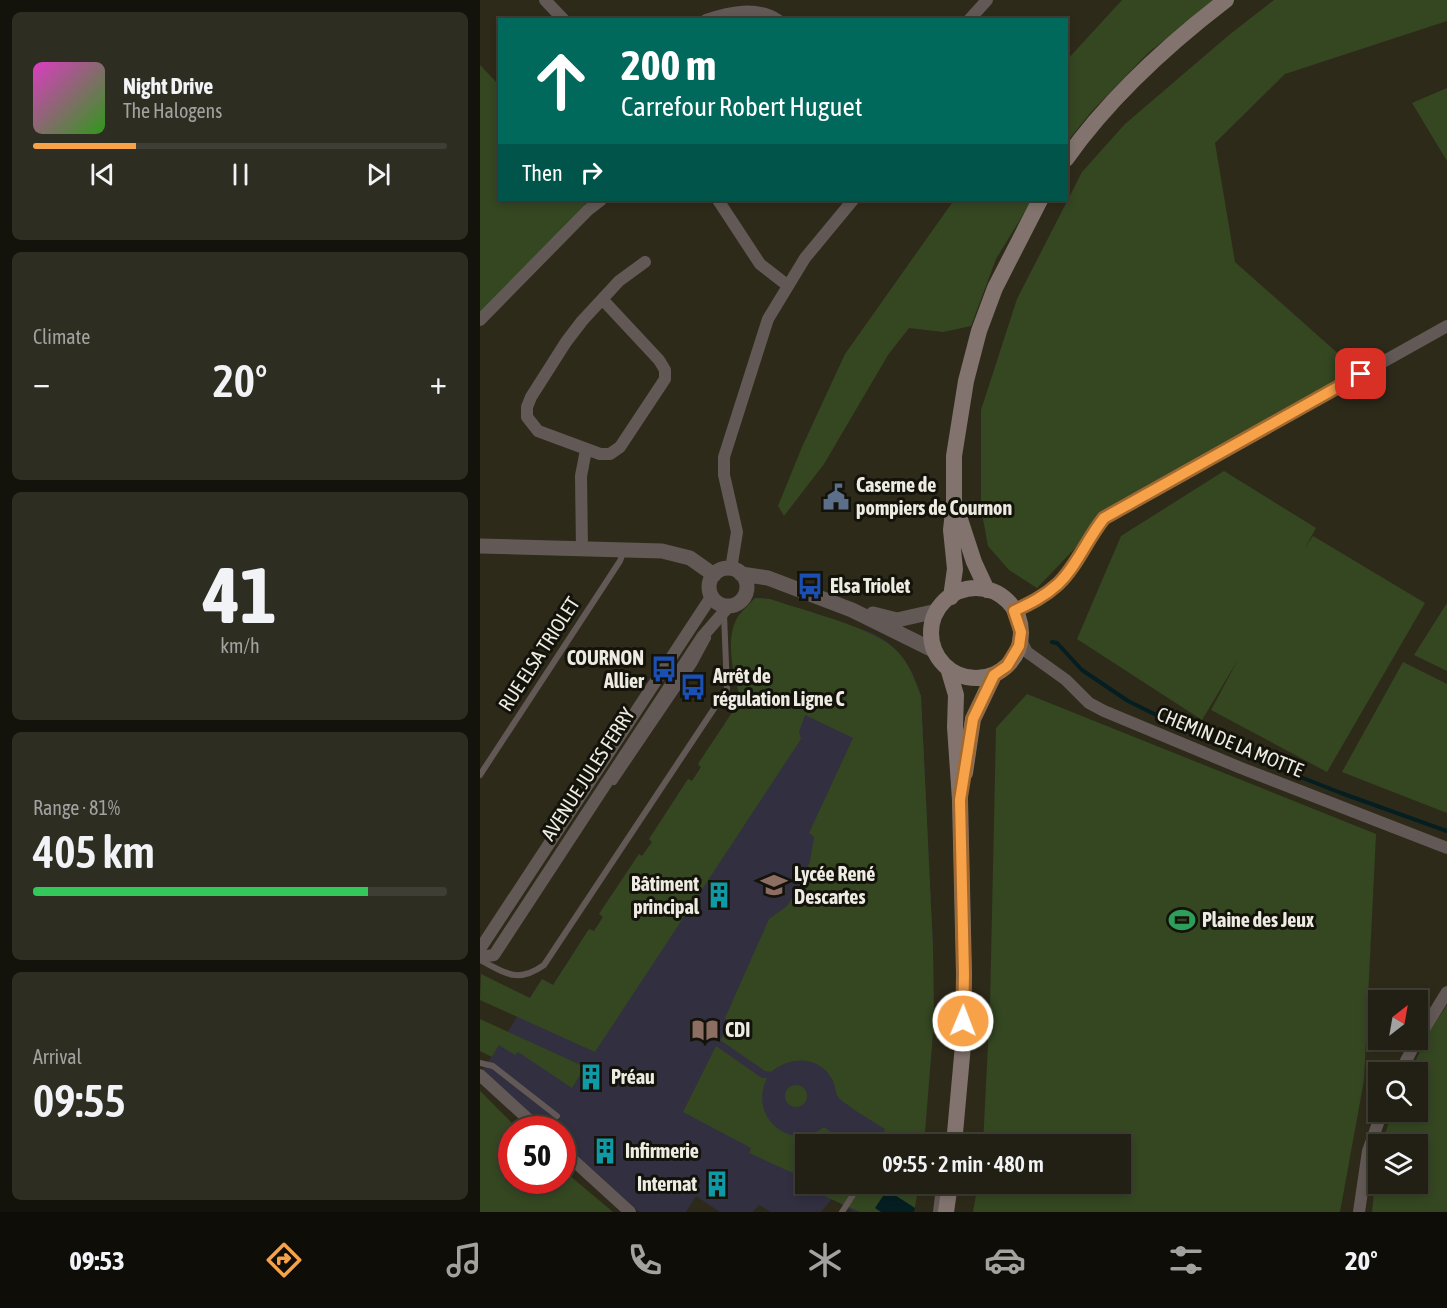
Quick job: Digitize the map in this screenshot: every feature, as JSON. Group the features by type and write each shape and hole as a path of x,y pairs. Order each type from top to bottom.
{"main road":[{"path":"1068,156 1088,129 1136,78 1169,47 1226,0"},
{"path":"951,597 954,569 951,530 954,502 953,478 959,418 966,381 979,331 1004,269 1039,201"},
{"path":"954,502 974,562 987,590"},
{"path":"955,1134 963,1045 964,974 960,800 955,727 956,695 948,668 935,651 931,635 937,611 951,597 964,590 987,590 1003,598 1014,611 1020,625 1020,639 1012,660 994,675 973,719 960,800"},
{"path":"948,668 970,678 994,675"},
{"path":"946,1212 948,1194"}],"street":[{"path":"545,0 562,18"},
{"path":"759,11 765,0"},
{"path":"971,18 987,0"},
{"path":"712,18 723,14 759,11 774,18"},
{"path":"480,320 588,210 601,201"},
{"path":"719,201 760,264 787,285"},
{"path":"736,572 737,532 724,475 724,457 768,319 810,250 852,201"},
{"path":"603,300 659,360 665,370 665,379 620,447 610,454 586,450 538,431 527,417 527,407 566,342 582,321 619,281 645,262"},
{"path":"1014,611 1038,600 1059,583 1104,518 1447,326"},
{"path":"582,549 581,476 586,450"},
{"path":"480,546 676,553 698,563 714,575"},
{"path":"736,572 745,579 746,591 738,603 727,609 711,597 709,585 714,575 723,569 768,578 852,610 935,651"},
{"path":"746,591 783,585"},
{"name":"AVENUE JULES FERRY","path":"480,949 711,597"},
{"name":"AVENUE JULES FERRY","path":"480,959 494,955 702,637 727,609"},
{"path":"852,610 897,620 937,611"},
{"name":"CHEMIN DE LA MOTTE","path":"1020,639 1027,652 1066,680 1089,703 1104,711 1241,768 1447,848"},
{"path":"1428,1022 1447,992"},
{"path":"480,1075 525,1116"},
{"path":"1359,1212 1368,1151 1378,1122"},
{"path":"576,1163 630,1212"}],"lane":[{"name":"RUE ELSA TRIOLET","path":"480,775 620,561 624,550"},
{"path":"480,959 516,975 532,974 544,965 727,689 724,646 727,609"},
{"path":"480,1063 493,1066 557,1116"},
{"path":"842,1212 854,1194"},
{"path":"936,1212 940,1194"}],"shaded area":[{"name":"Lycée René Descartes","path":"755,598 770,599 870,632 886,641 899,653 912,672 921,696 933,947 934,1020 925,1134 795,1134 795,1194 917,1194 914,1212 854,1212 832,1199 821,1212 771,1212 759,1205 753,1212 720,1212 696,1196 686,1212 639,1212 576,1155 576,1116 532,1116 482,1071 542,979 553,985 589,929 594,931 603,917 599,914 639,854 642,856 652,842 649,839 688,779 692,781 701,767 698,764 741,699 735,682 732,661 732,634 738,617"}],"green space":[{"path":"1122,0 1215,0 1148,53 1092,111 1068,141 1068,59"},
{"path":"1274,0 1447,0 1447,21 1285,74 1215,143 1235,262 1361,374 1104,518 1037,588 1009,570 988,546 981,508 981,410 1017,299 1082,172 1125,124 1229,35"},
{"path":"480,65 498,84 498,201 588,201 480,313"},
{"path":"1447,88 1447,161 1412,103"},
{"path":"953,201 1031,201 996,259 971,326 943,332 909,328 888,355 824,464 784,516 778,506 802,447 845,354"},
{"path":"1224,471 1316,528 1305,548 1313,536 1425,603 1327,772 1211,710 1239,658 1202,720 1077,639 1121,536"},
{"path":"755,598 770,599 838,620 872,634 897,651 905,661 921,696 933,947 934,1020 925,1134 882,1134 885,1129 838,1097 832,1079 826,1071 812,1062 795,1061 786,1063 771,1072 765,1071 720,1040 731,1023 725,1018 769,919 787,906 801,884 810,861 814,837 809,833 853,738 805,715 799,732 801,739 595,1052 480,1000 481,974 530,998 542,979 553,985 589,929 594,931 603,917 599,914 639,854 642,856 652,842 649,839 688,779 692,781 701,767 698,764 741,699 731,656 732,634 739,615"},
{"path":"1447,603 1447,671 1414,655"},
{"path":"1403,662 1447,684 1447,813 1342,772"},
{"name":"Plaine des Jeux","path":"1027,694 1376,834 1364,1080 1340,1212 973,1212 976,1194 1131,1194 1131,1134 984,1134 990,1006 996,728"},
{"path":"1447,1005 1447,1212 1372,1212 1374,1194 1428,1194 1428,1134 1385,1134 1389,1122 1428,1122 1428,1062 1415,1062 1421,1050 1428,1050 1428,1035"},
{"path":"480,1019 585,1067 572,1088 518,1052 515,1055 499,1045 492,1057 480,1051"},
{"path":"716,1046 762,1078 767,1078 763,1092 763,1105 767,1117 775,1126 795,1135 795,1174 749,1153 751,1148 683,1112"},
{"path":"796,1085 804,1088 807,1096 804,1104 796,1107 788,1104 785,1096 788,1088"},
{"path":"480,1091 505,1116 498,1116 498,1194 576,1194 576,1181 613,1212 480,1212"},
{"path":"824,1127 833,1134 811,1134"},
{"path":"820,1194 917,1194 914,1212 860,1212"}],"water":[{"path":"884,1194 893,1194 915,1208 914,1212 881,1212 875,1208"}],"waterway":[{"path":"1052,642 1057,643 1082,670 1128,701 1211,742 1341,793 1447,831"}],"place":[{"name":"Caserne de pompiers de Cournon","path":"836,497"},
{"name":"Elsa Triolet","path":"810,586"},
{"name":"COURNON Allier","path":"664,669"},
{"name":"Arrêt de régulation Ligne C","path":"693,687"},
{"name":"Lycée René Descartes","path":"774,885"},
{"name":"Bâtiment principal","path":"719,895"},
{"name":"Plaine des Jeux","path":"1182,920"},
{"name":"CDI","path":"705,1030"},
{"name":"Préau","path":"591,1077"},
{"name":"Infirmerie","path":"605,1151"},
{"name":"Internat","path":"717,1184"}],"route":[{"path":"963,1021 960,800 973,719 994,675 1007,666 1019,646 1021,632 1014,611 1038,600 1059,583 1104,518 1361,374"}]}
